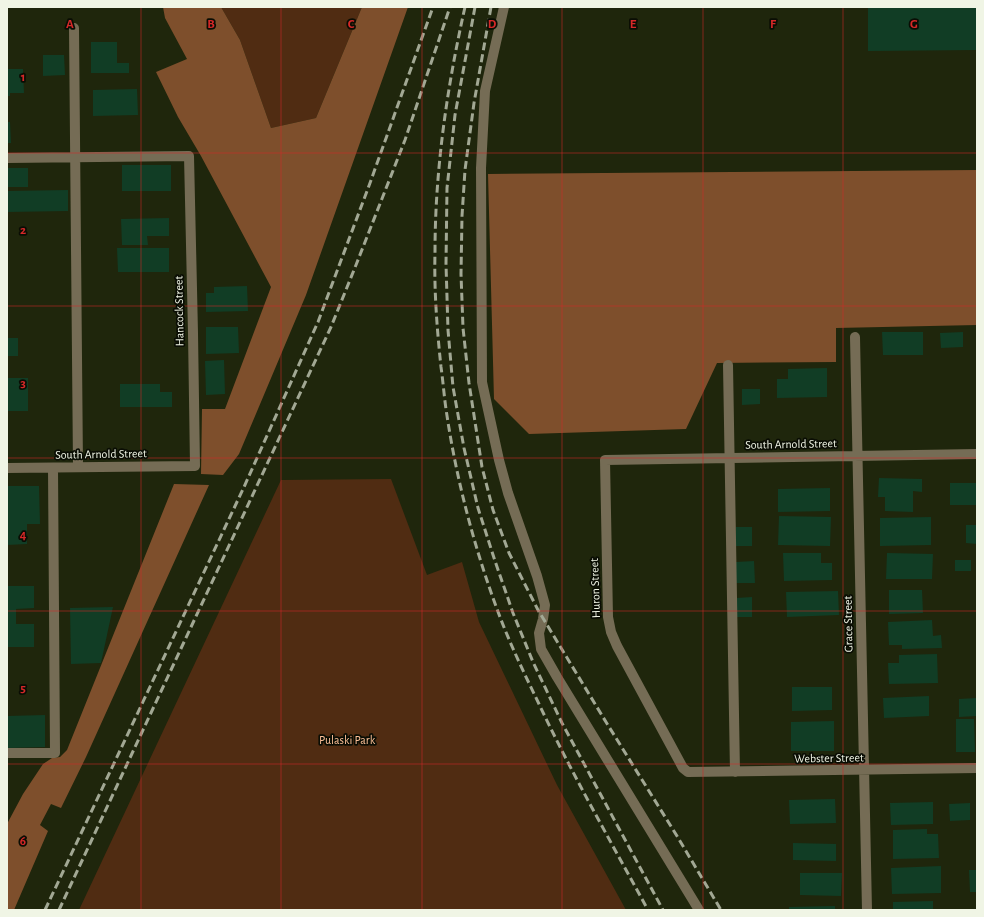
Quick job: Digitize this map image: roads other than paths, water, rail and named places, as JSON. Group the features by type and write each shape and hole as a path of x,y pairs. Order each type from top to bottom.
{"street":[{"path":"504,7 485,91 481,168 482,382 498,460 508,493 538,576 545,605 539,633 541,650 699,910"},
{"path":"74,28 78,467"},
{"name":"Hancock Street","path":"74,157 189,156 195,466"},
{"path":"7,158 74,157"},
{"name":"Grace Street","path":"855,338 867,910"},
{"path":"728,365 736,772"},
{"name":"South Arnold Street","path":"605,460 977,454"},
{"name":"Huron Street","path":"605,460 608,617 611,632 617,646 683,768"},
{"name":"South Arnold Street","path":"7,468 195,466"},
{"path":"7,753 55,753 53,468"},
{"name":"Webster Street","path":"683,768 688,772 736,772 977,768"}],"railway":[{"path":"45,910 244,487 318,322 433,7"},
{"path":"59,910 331,327 405,140 450,7"},
{"path":"465,7 443,129 437,190 436,221 435,281 438,338 446,409 455,462 467,514 482,566 509,639 565,756 648,910"},
{"path":"475,7 455,115 447,188 446,264 448,330 453,387 464,448 478,508 495,561 513,613 533,662 562,723 663,910"},
{"path":"491,7 474,103 465,170 462,216 461,274 463,328 469,383 482,467 493,510 509,553 538,610 721,910"}],"park label":[{"name":"Pulaski Park","path":"347,740"}]}
